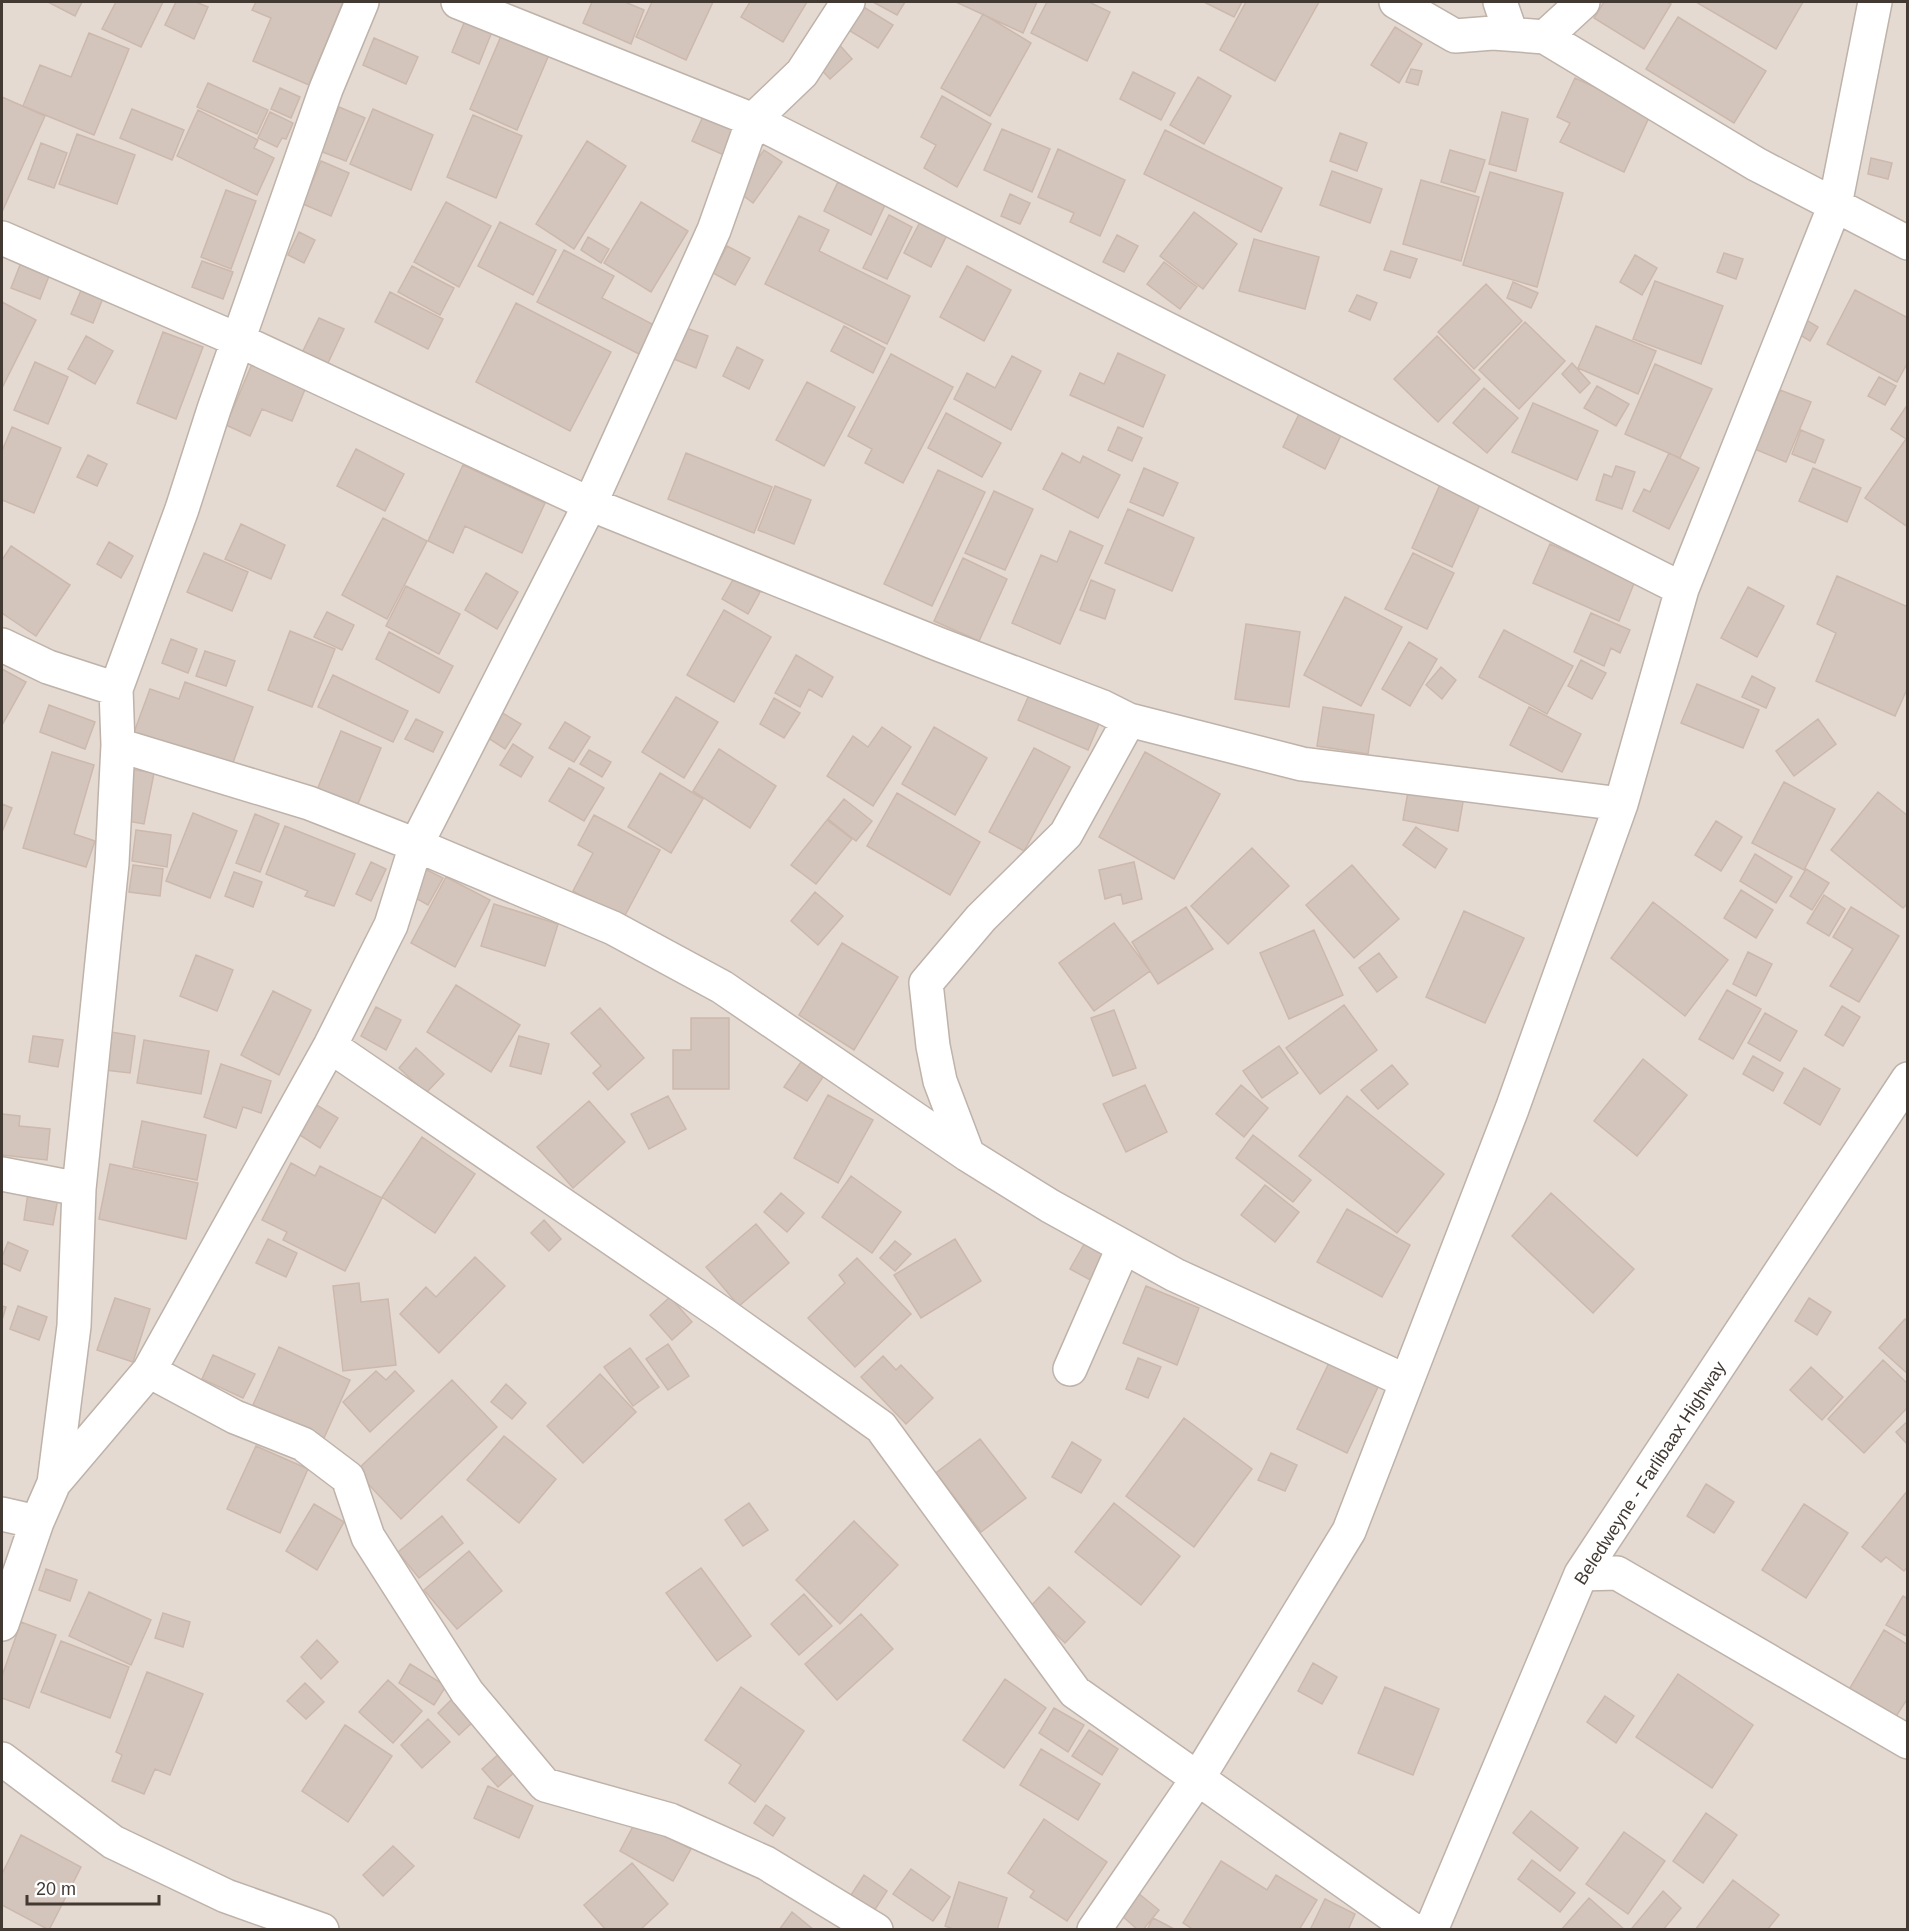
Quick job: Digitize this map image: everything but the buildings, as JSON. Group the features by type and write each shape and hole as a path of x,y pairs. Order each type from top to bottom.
{"street":[{"path":"2,1624 37,1522 54,1483 74,1326 80,1189 112,863 118,745 116,689 182,509 238,340 326,89 362,2"},
{"path":"458,2 753,120 1682,589"},
{"path":"54,1483 149,1371 330,1046 391,925 416,845 590,504 714,230 753,120 802,73 848,2"},
{"path":"1396,2 1455,36 1493,33 1545,38 1756,164 1908,243"},
{"path":"1493,33 1508,25 1500,2"},
{"path":"1545,38 1583,2"},
{"path":"1094,1929 1198,1778 1349,1531 1512,1109 1621,804 1682,589 1835,206 1875,2"},
{"path":"2,238 238,340 590,504 938,644 1103,707 1129,720 1302,764 1621,804"},
{"path":"2,645 48,667 116,689"},
{"path":"968,1155 940,1081 933,1047 926,983 981,918 1066,834 1129,720"},
{"path":"118,745 309,803 416,845 613,928 722,987 968,1155 1123,1248 1175,1275 1406,1381"},
{"path":"330,1046 714,1309 880,1427 1075,1692 1413,1929"},
{"name":"Beledweyne - Farlibaax Highway","path":"1431,1929 1581,1574 1908,1079"},
{"path":"2,1174 80,1189"},
{"path":"1070,1369 1123,1248"},
{"path":"149,1371 235,1417 303,1444 348,1478 368,1537 454,1672 467,1692 545,1785 670,1820 766,1863 876,1929"},
{"path":"2,1514 37,1522"},
{"path":"1581,1574 1617,1573 1908,1742"},
{"path":"2,1759 113,1842 226,1896 322,1929"}],"shaded area":[{"path":"2,2 1907,2 1907,1929 2,1929"}]}
